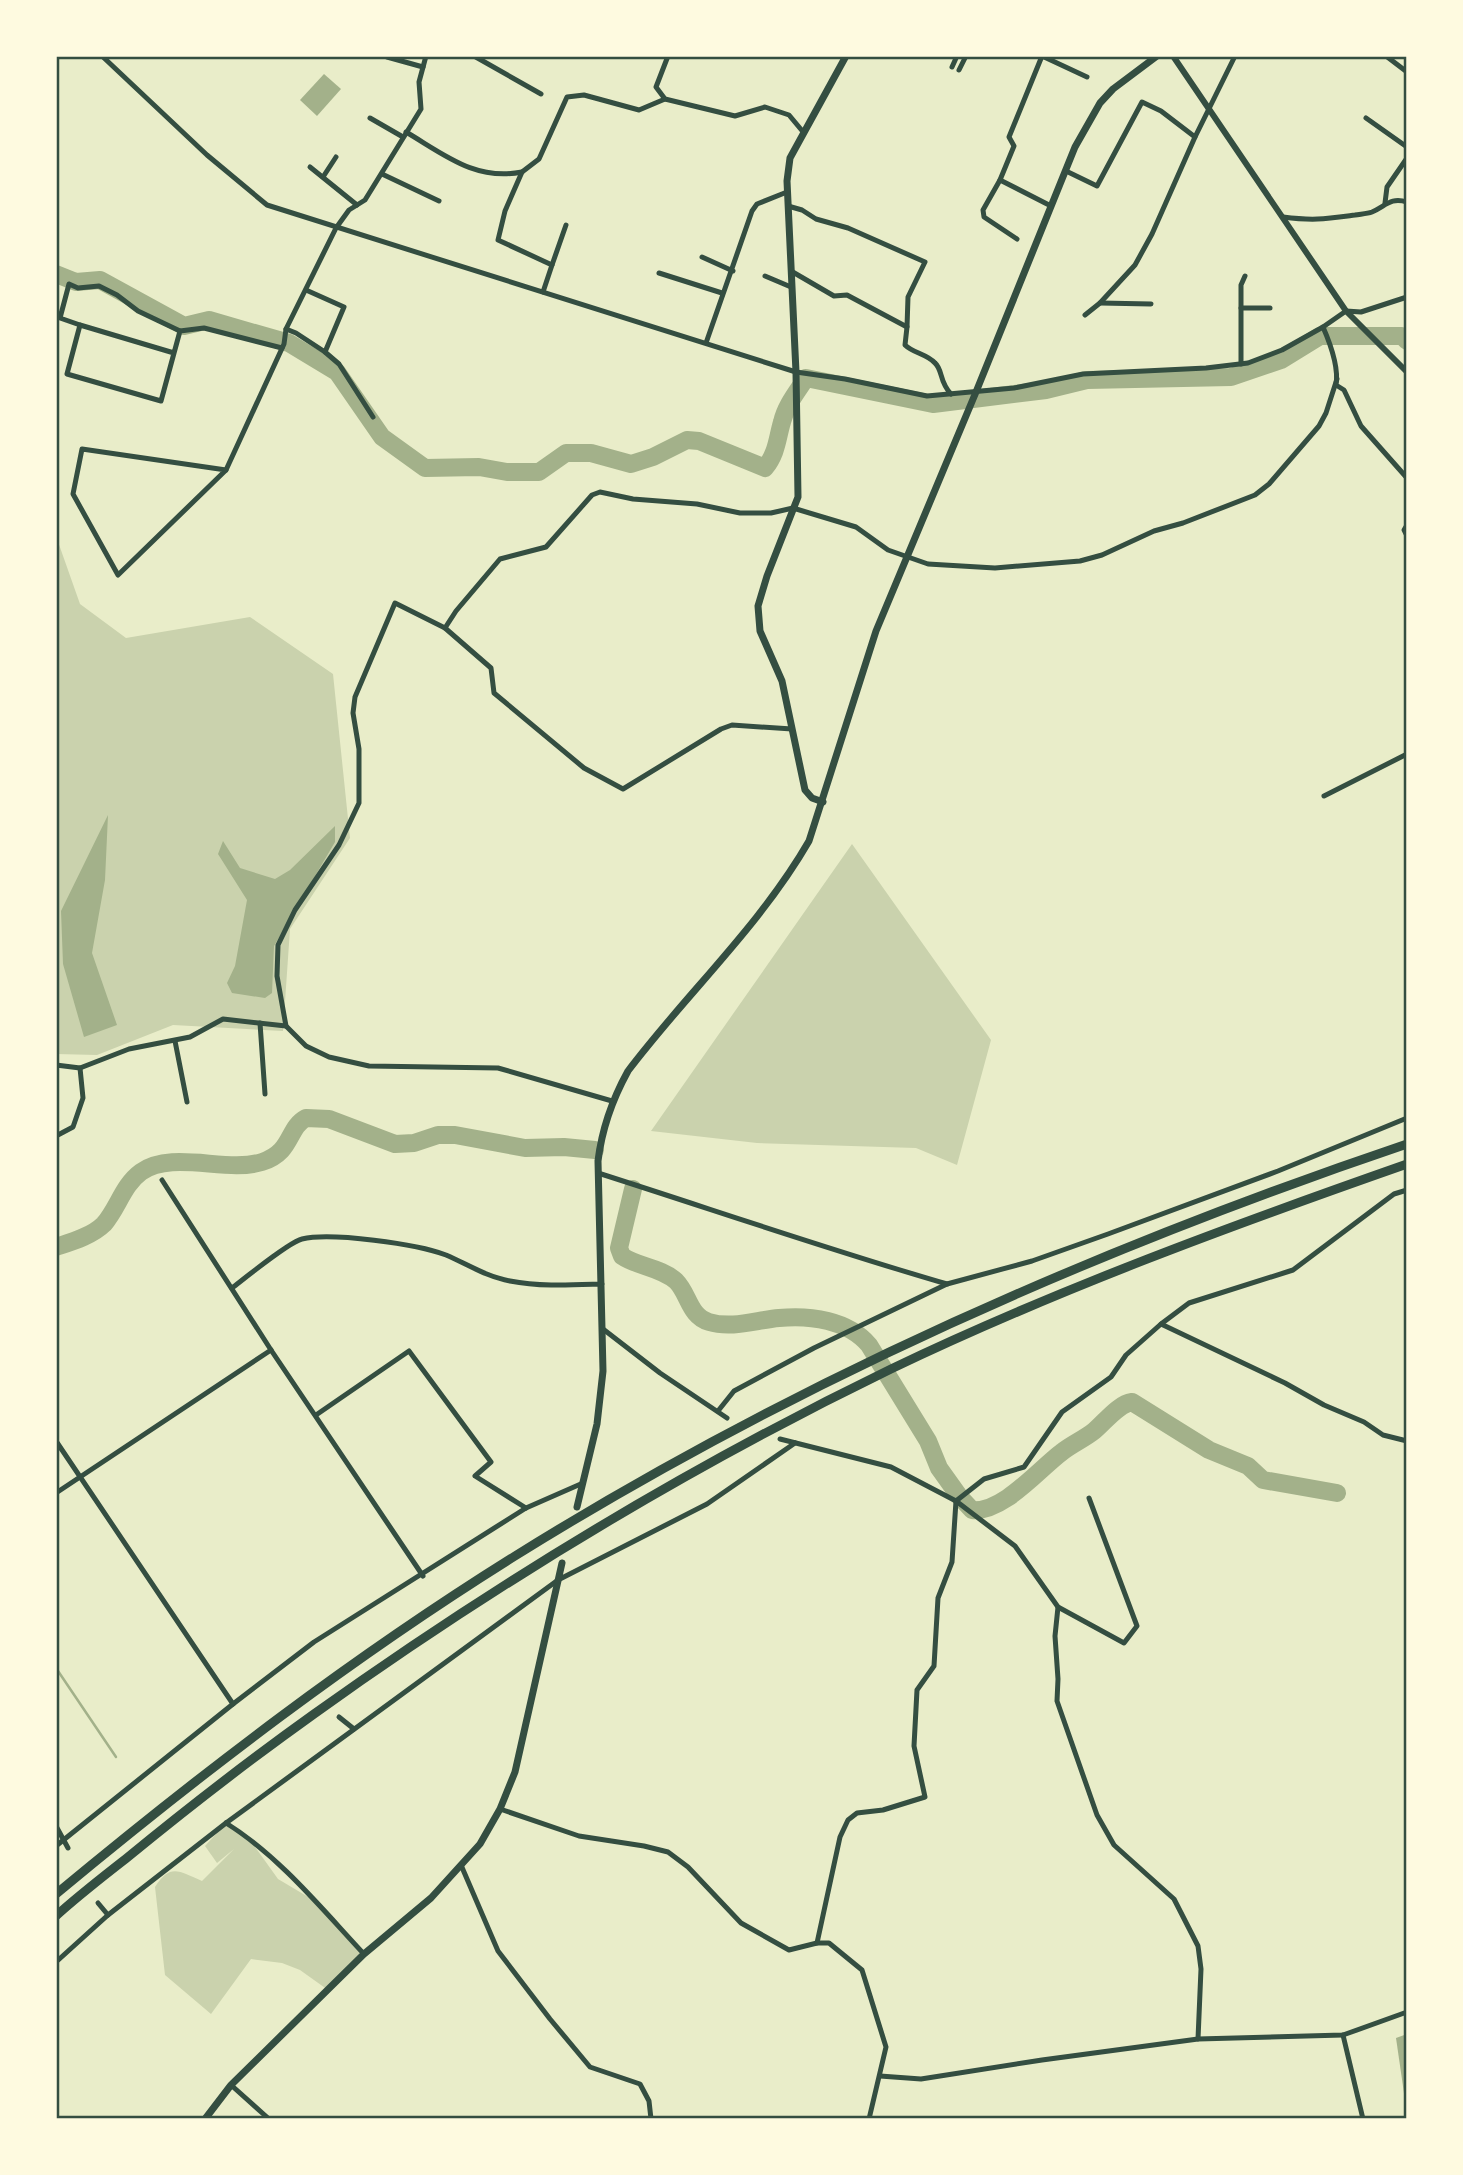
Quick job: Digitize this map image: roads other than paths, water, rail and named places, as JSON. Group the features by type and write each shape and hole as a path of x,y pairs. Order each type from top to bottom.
{"highway":[{"path":"56,1894 166,1802 341,1672 516,1555 704,1446 886,1353 999,1301 1133,1244 1407,1144"},
{"path":"56,1916 242,1766 374,1671 525,1570 713,1462 894,1368 1006,1317 1205,1237 1407,1164"}],"main road":[{"path":"823,802 812,799 805,790 782,681 760,631 758,606 797,497 799,473 787,192 790,158 846,56"},
{"path":"577,1507 601,1402 603,1329 598,1174 600,1140 612,1101 628,1071 645,1048 764,909 793,870 809,841 876,631 1075,147 1100,103 1113,89 1157,56"},
{"path":"205,2119 231,2085 364,1954 431,1898 480,1844 500,1809 515,1772 562,1563"}],"street":[{"path":"102,56 207,155 267,205 796,372 927,396 1014,388 1083,374 1241,364 1282,350 1324,327 1346,311 1361,312 1407,297"},
{"path":"226,470 82,449 73,494 118,575 226,470 282,348 286,329 336,228 349,210 365,200 421,109 418,82 426,56"},
{"path":"474,56 541,94"},
{"path":"665,99 656,87 668,56"},
{"path":"952,67 957,56"},
{"path":"959,70 966,56"},
{"path":"1017,239 984,217 983,210 1000,180 1014,146 1009,137 1042,56 1087,77"},
{"path":"1172,56 1346,311 1407,372"},
{"path":"1085,315 1100,303 1135,265 1235,56"},
{"path":"1386,56 1407,72"},
{"path":"387,57 423,67"},
{"path":"552,265 498,240 505,211 522,172 539,159 567,97 584,95 639,110 665,99 735,116 765,107 789,115 804,133"},
{"path":"1066,171 1097,186 1142,102 1161,111 1195,137"},
{"path":"370,118 466,167 494,174 522,172"},
{"path":"1366,118 1407,147"},
{"path":"323,177 337,157"},
{"path":"1385,203 1387,187 1407,158"},
{"path":"310,167 357,205"},
{"path":"382,174 439,201"},
{"path":"1000,180 1051,206"},
{"path":"706,343 752,211 757,204 787,192"},
{"path":"1283,217 1327,220 1371,213 1385,203 1398,199 1407,202"},
{"path":"788,206 802,210 816,219 848,228 925,262 908,297 905,345 934,361 939,367 940,380 951,394"},
{"path":"542,292 566,225"},
{"path":"702,257 733,271"},
{"path":"790,271 834,296 847,295 907,327"},
{"path":"659,273 722,293"},
{"path":"765,276 791,287"},
{"path":"1241,364 1241,285 1245,276"},
{"path":"174,353 60,318 69,284 78,288 99,286 117,295 138,311 180,331 204,328 282,348"},
{"path":"306,290 344,307 325,352"},
{"path":"1100,303 1151,304"},
{"path":"1241,308 1270,308"},
{"path":"80,325 66,374 160,401 180,331"},
{"path":"1324,327 1330,342 1336,385 1344,390 1361,426 1407,478"},
{"path":"286,329 340,364 373,417"},
{"path":"445,628 500,559 546,547 592,495 600,492 633,499 697,503 740,513 771,513 793,508 856,527 877,544 906,558 928,564 995,568 1080,561 1102,555 1154,531 1242,502 1269,484 1319,426 1337,379"},
{"path":"1407,525 1404,530 1407,536"},
{"path":"612,1101 498,1068 369,1066 329,1057 306,1046 286,1026 277,976 278,945 295,909 339,845 359,803 359,749 353,713 359,687 396,603 445,628 491,668 495,693 584,768 623,789 721,729 732,725 792,729"},
{"path":"1324,796 1407,754"},
{"path":"56,1065 80,1068 129,1049 190,1037 223,1019 286,1026"},
{"path":"260,1023 265,1094"},
{"path":"175,1041 187,1102"},
{"path":"56,1136 73,1127 83,1098 80,1068"},
{"path":"718,1411 734,1391 814,1348 947,1284 1032,1261 1108,1234 1278,1171 1407,1118"},
{"path":"598,1174 740,1218 824,1248 947,1284"},
{"path":"162,1180 271,1350 423,1576"},
{"path":"817,1943 840,1837 848,1820 857,1813 883,1810 925,1797 914,1746 917,1690 934,1666 938,1598 953,1562 956,1501 984,1479 1024,1468 1062,1412 1111,1377 1126,1355 1189,1303 1293,1270 1394,1194 1407,1190"},
{"path":"232,1288 300,1239 320,1238 410,1245 445,1255 482,1273 510,1281 561,1286 601,1284"},
{"path":"1161,1324 1364,1422 1383,1435 1407,1441"},
{"path":"603,1329 660,1373 727,1418"},
{"path":"56,1493 271,1350"},
{"path":"316,1415 409,1351 491,1462 475,1476 526,1508"},
{"path":"780,1438 891,1467 956,1501 1015,1546 1058,1607 1124,1643 1137,1626 1089,1498"},
{"path":"56,1441 233,1704"},
{"path":"56,1962 108,1915 226,1823 558,1580 707,1504 795,1443"},
{"path":"56,1846 314,1642 423,1576 526,1508 583,1483"},
{"path":"1058,1607 1055,1636 1057,1701 1097,1815 1114,1845 1174,1899 1198,1946 1201,1969 1198,2039"},
{"path":"339,1717 354,1729"},
{"path":"500,1809 579,1836 644,1846 668,1853 688,1867 741,1923 751,1930 789,1950 829,1943 862,1970 886,2047 869,2119"},
{"path":"226,1823 248,1837 315,1901 364,1954"},
{"path":"56,1826 68,1847"},
{"path":"461,1865 498,1951 590,2067 640,2084 649,2101 651,2119"},
{"path":"98,1903 108,1915"},
{"path":"880,2076 921,2079 1198,2039 1343,2035 1407,2012"},
{"path":"1343,2035 1363,2119"},
{"path":"231,2085 269,2119"}],"waterway":[{"path":"56,274 76,282 100,280 184,326 209,320 289,343 337,372 382,437 425,468 479,467 507,472 539,472 566,453 591,453 631,464 653,457 687,440 699,441 765,468 774,451 786,410 806,378 933,404 1046,390 1087,380 1231,377 1281,360 1320,336 1402,336 1407,341"},
{"path":"56,1247 75,1241 104,1224 130,1183 141,1172 168,1163 248,1165 262,1162 279,1152 295,1128 306,1118 329,1119 395,1144 414,1143 438,1135 455,1135 525,1148 564,1147 595,1150"},
{"path":"633,1189 619,1248 622,1256 670,1276 680,1286 697,1315 709,1322 735,1324 803,1317 828,1321 860,1337 869,1345 928,1441 939,1468 972,1510 996,1505 1008,1497 1062,1452 1094,1431 1117,1410 1132,1402 1209,1450 1248,1466 1263,1480 1337,1493"},
{"path":"56,1668 116,1757"}]}
